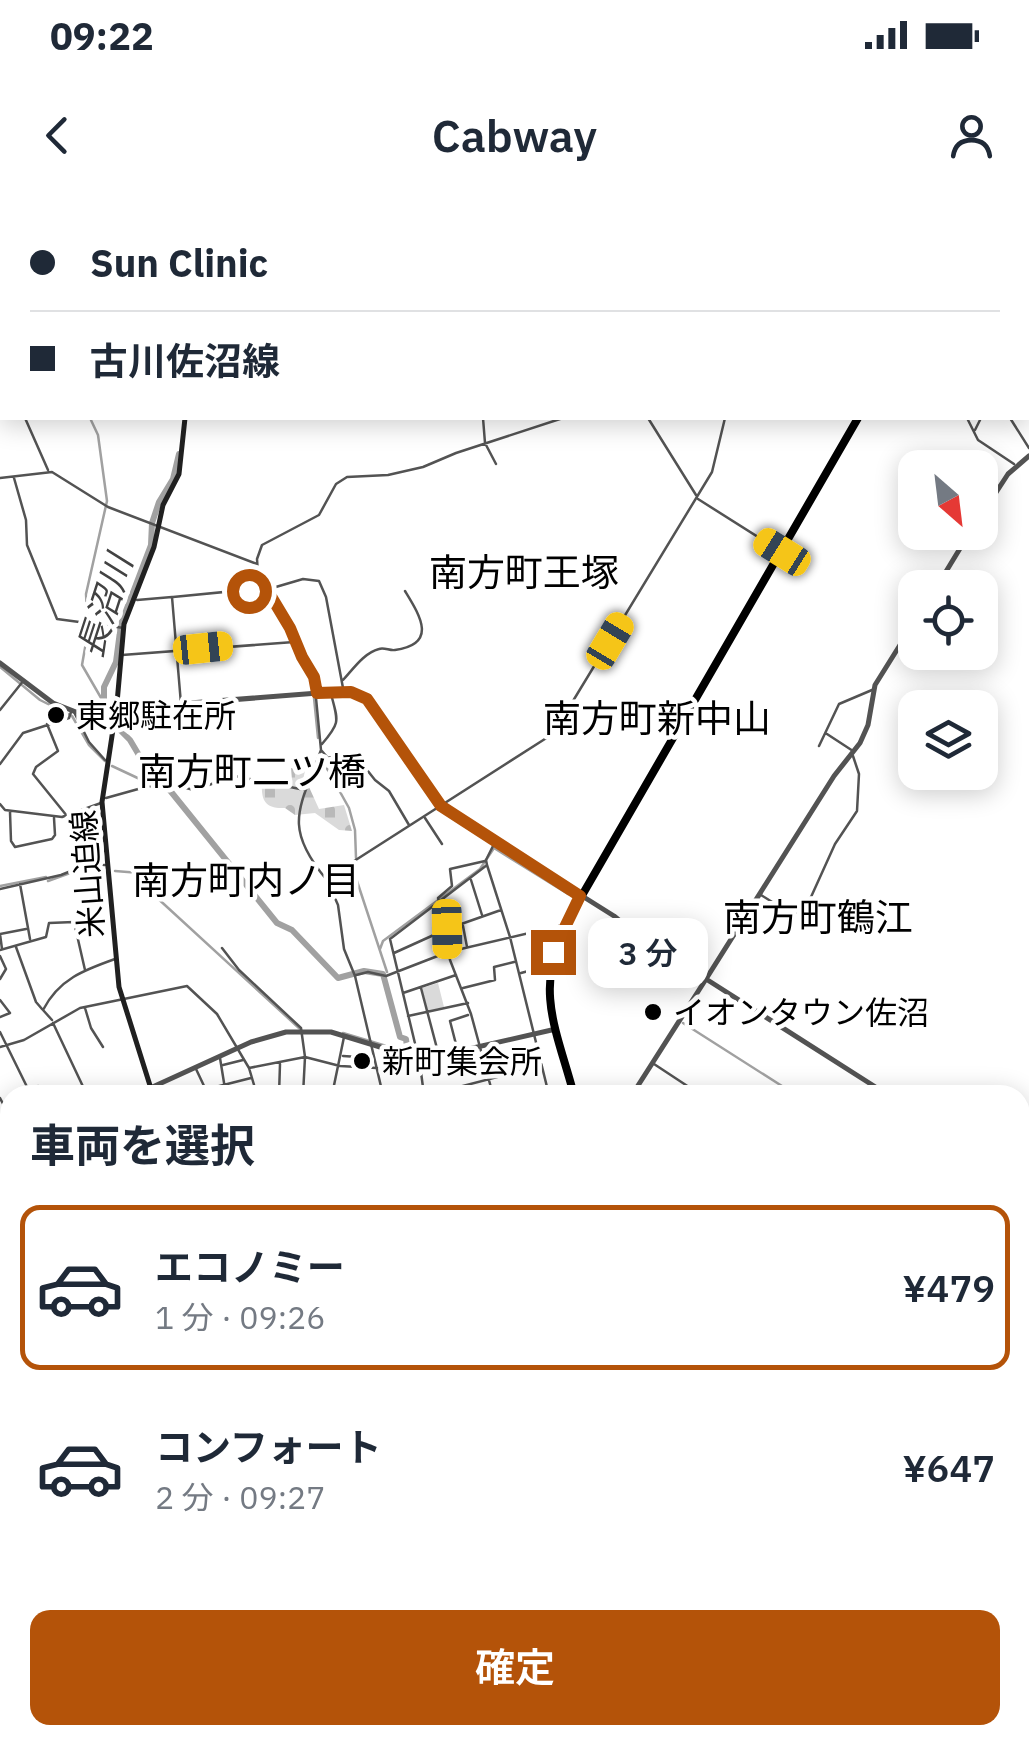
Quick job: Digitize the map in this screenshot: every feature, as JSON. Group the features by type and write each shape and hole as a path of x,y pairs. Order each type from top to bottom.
{"main road":[{"name":"米山迫線","path":"150,1085 121,998 102,800 116,710 122,628 152,554 163,505 180,470 185,420"},
{"path":"571,1085 549,999 549,966 563,927 857,420"}],"street":[{"path":"26,420 48,472 106,506 257,564"},
{"path":"482,420 485,444 496,464"},
{"path":"410,826 390,791 375,780 356,756 328,758 321,748 314,677 258,574 262,546 323,512 341,480 424,467 557,420"},
{"path":"649,420 697,498 782,552"},
{"path":"326,878 555,730 714,468 726,420"},
{"path":"968,420 978,440 1017,466"},
{"path":"974,433 980,420"},
{"path":"1011,420 1029,448"},
{"path":"998,492 1029,456"},
{"path":"0,478 48,472"},
{"path":"14,476 26,520 27,544 57,619 122,628"},
{"path":"133,600 267,589 303,579 319,581 326,597 343,689"},
{"path":"342,681 357,662 376,650 398,649 415,642 422,634 422,619 404,592"},
{"path":"172,597 181,706"},
{"path":"121,655 296,642"},
{"path":"639,1085 834,776 853,753 868,725 873,690 898,648"},
{"path":"0,663 53,704 72,713 89,742 108,762"},
{"path":"0,710 22,682"},
{"path":"819,746 838,704 873,690"},
{"path":"331,692 338,720 321,748 306,790 298,820 299,835 304,851 326,878 337,900 344,950 355,974 380,1085"},
{"path":"0,764 23,734 72,713 356,693 371,703 441,806 869,1085"},
{"path":"47,724 58,751 36,766 33,774 66,816"},
{"path":"760,895 793,915 809,901 835,844 857,811 859,774 853,753 827,734"},
{"path":"0,804 10,811 66,816 149,786 194,790 235,776 306,790"},
{"path":"10,811 14,846 52,840 54,817"},
{"path":"424,816 442,844"},
{"path":"424,1085 391,938 470,878 487,862 495,842"},
{"path":"439,901 452,886 450,869 487,862"},
{"path":"487,862 546,1085"},
{"path":"0,888 86,866 106,866"},
{"path":"470,878 482,917"},
{"path":"20,884 30,940"},
{"path":"439,901 447,929 448,952 472,1014 490,1085"},
{"path":"393,954 501,910"},
{"path":"1,952 15,944 46,937 49,923 74,922 85,970"},
{"path":"462,924 468,949"},
{"path":"355,974 384,976 448,952 563,927"},
{"path":"0,979 6,969 0,934 28,929"},
{"path":"549,999 558,941"},
{"path":"15,944 36,1002 53,1021 82,1085"},
{"path":"222,948 302,1032 303,1085"},
{"path":"43,1010 70,977 115,959"},
{"path":"462,988 495,980 494,966 515,961"},
{"path":"518,974 549,966"},
{"path":"402,994 456,975"},
{"path":"3,1047 84,1007 186,986 217,1014 249,1068 254,1085"},
{"path":"421,988 439,1057"},
{"path":"0,1000 10,1013 0,1017"},
{"path":"407,1016 468,1003"},
{"path":"84,1007 103,1046"},
{"path":"459,1053 450,1021 472,1014"},
{"path":"163,1085 238,1047 274,1034 344,1035 404,1054 439,1057 556,1030"},
{"path":"0,1032 3,1047 25,1085"},
{"path":"335,1085 344,1035"},
{"path":"220,1056 226,1084"},
{"path":"341,1056 374,1058"},
{"path":"249,1068 304,1057 340,1066 376,1068"},
{"path":"223,1066 244,1059"},
{"path":"279,1085 280,1062"},
{"path":"653,1063 686,1085"},
{"path":"465,1085 541,1066"},
{"path":"196,1067 203,1085"},
{"path":"220,1085 252,1078"}],"green space":[{"path":"291,768 305,771 302,784 309,787 319,809 344,805 352,831 339,830 315,813 295,815 266,803 262,784 279,787 292,780"},
{"path":"438,983 444,1007 428,1011 422,988"}],"waterway":[{"path":"91,420 98,435 107,501 86,594 88,631 82,665 104,703"},
{"name":"長沼川","path":"179,454 173,479 152,523 151,545 121,624 116,662 104,687 109,719 277,923 292,930 338,978 364,971 383,974 400,1037 406,1039 407,1047"},
{"path":"0,667 40,700 72,716 89,745 105,761"},
{"path":"314,698 318,738"},
{"path":"320,756 349,808 356,858"},
{"path":"112,766 168,788"},
{"path":"380,949 383,941 480,869 494,848 568,894"},
{"path":"356,862 356,878 387,972"},
{"path":"48,881 84,868 96,868"},
{"path":"115,871 140,873 154,895 300,1029"},
{"path":"0,886 46,877"},
{"path":"683,1023 780,1085"},
{"path":"343,1033 393,1048"}],"place":[{"name":"東郷駐在所","path":"56,715"},
{"name":"イオンタウン佐沼","path":"653,1012"},
{"name":"新町集会所","path":"362,1061"}],"district":[{"name":"南方町王塚","path":"524,571"},
{"name":"南方町新中山","path":"657,717"},
{"name":"南方町二ツ橋","path":"252,770"},
{"name":"南方町内ノ目","path":"246,879"},
{"name":"南方町鶴江","path":"818,916"}],"route":[{"path":"249,591 266,588 277,602 314,677 317,693 345,691 367,699 441,806 580,896 553,952"}]}
